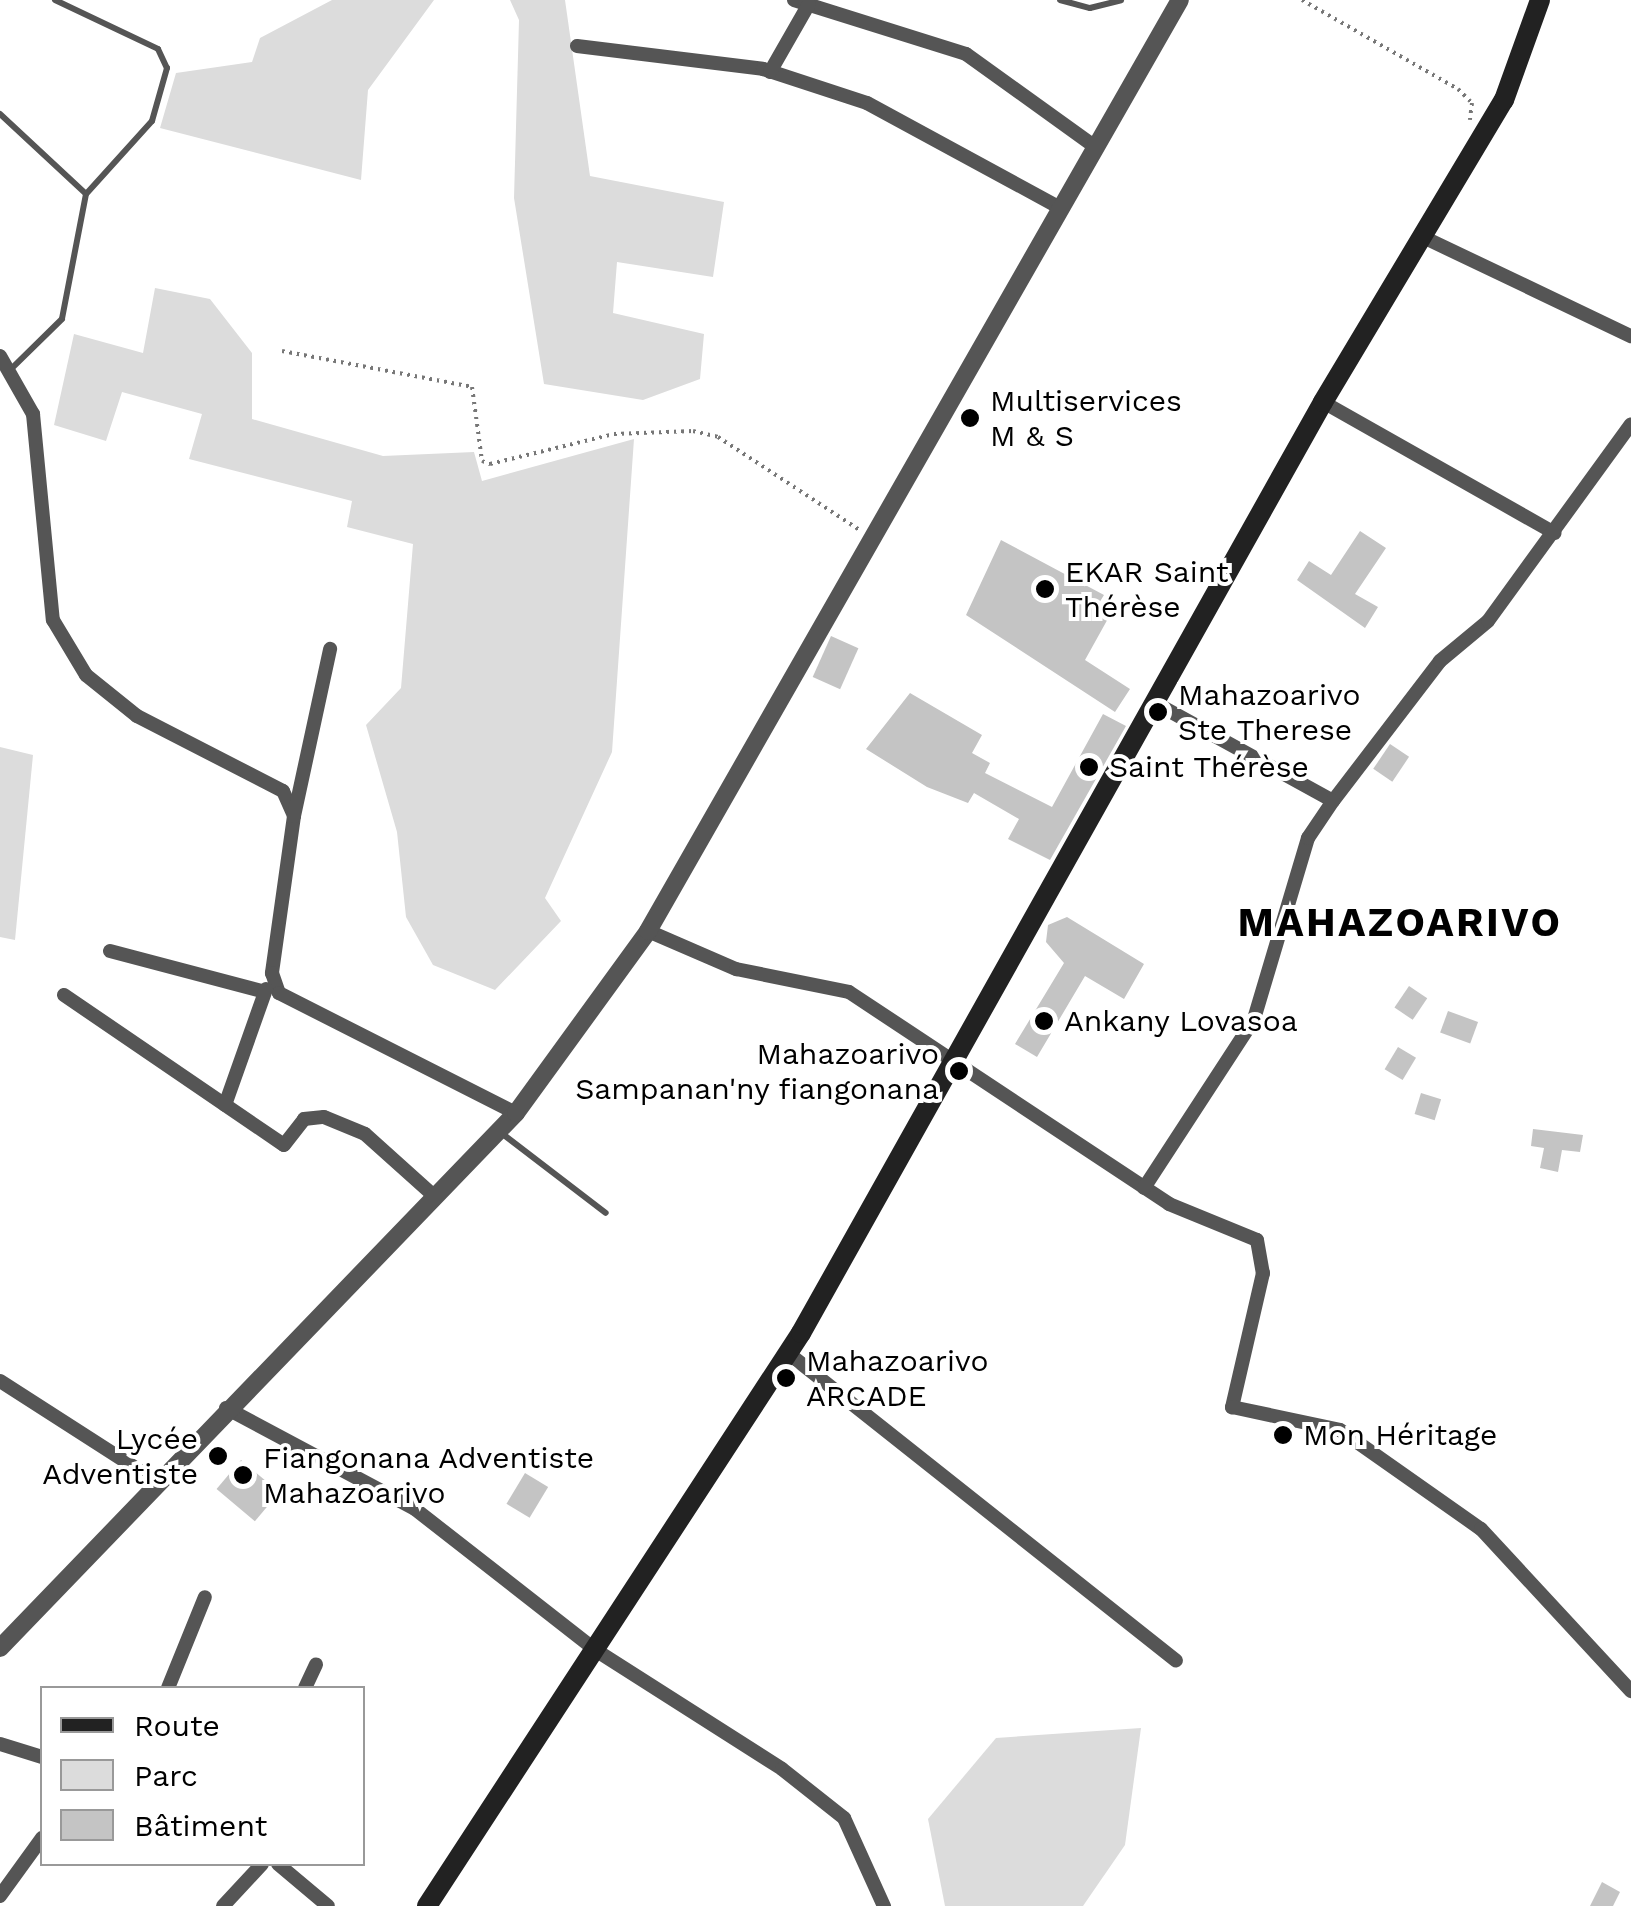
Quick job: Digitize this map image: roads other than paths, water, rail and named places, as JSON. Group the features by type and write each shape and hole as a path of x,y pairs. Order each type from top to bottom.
{"main road":[{"path":"427,1906 597,1652 788,1354 956,1062 1323,402 1504,100 1540,0"}],"street":[{"path":"794,0 966,54 1097,148"},
{"path":"0,1648 226,1408 516,1113 648,931 1057,206 1097,148 1180,0"},
{"path":"770,72 810,4"},
{"path":"577,46 770,72 894,115 1057,206"},
{"path":"1421,236 1631,336"},
{"path":"0,356 12,368 33,414 53,620 86,675 138,716 283,791 294,816"},
{"path":"1323,402 1555,534"},
{"path":"1144,1188 1254,1019 1308,838 1440,661 1488,621 1555,534 1631,424"},
{"path":"276,984 294,816 330,648"},
{"path":"1155,704 1333,801"},
{"path":"648,931 736,970 848,992 1144,1188 1258,1240 1263,1273 1232,1407 1340,1430 1481,1528 1631,1691"},
{"path":"110,952 261,992 276,984"},
{"path":"276,984 326,1024 516,1113"},
{"path":"225,1105 261,992"},
{"path":"64,995 284,1145 304,1119 324,1117 366,1134 434,1196"},
{"path":"788,1354 1176,1660"},
{"path":"0,1382 156,1482"},
{"path":"226,1408 415,1509 597,1652 844,1818 884,1906"},
{"path":"169,1686 204,1597"},
{"path":"306,1686 316,1664"},
{"path":"0,1744 40,1755"},
{"path":"0,1896 40,1841"},
{"path":"223,1906 260,1866"},
{"path":"280,1866 328,1906"}],"lane":[{"path":"12,368 62,319 86,194 152,121 168,68 158,49 55,0"},
{"path":"1060,0 1090,8 1120,0"},
{"path":"0,114 86,194"},
{"path":"498,1131 606,1214"}],"place":[{"name":"Multiservices M & S","path":"970,418"},
{"name":"EKAR Saint Thérèse","path":"1045,589"},
{"name":"Mahazoarivo Ste Therese","path":"1158,712"},
{"name":"Saint Thérèse","path":"1089,767"},
{"name":"Ankany Lovasoa","path":"1044,1021"},
{"name":"Mahazoarivo Sampanan'ny fiangonana","path":"959,1071"},
{"name":"Mahazoarivo ARCADE","path":"786,1378"},
{"name":"Mon Héritage","path":"1283,1435"},
{"name":"Lycée Adventiste","path":"218,1456"},
{"name":"Fiangonana Adventiste Mahazoarivo","path":"243,1475"}],"district":[{"name":"MAHAZOARIVO","path":"1400,923"}]}
